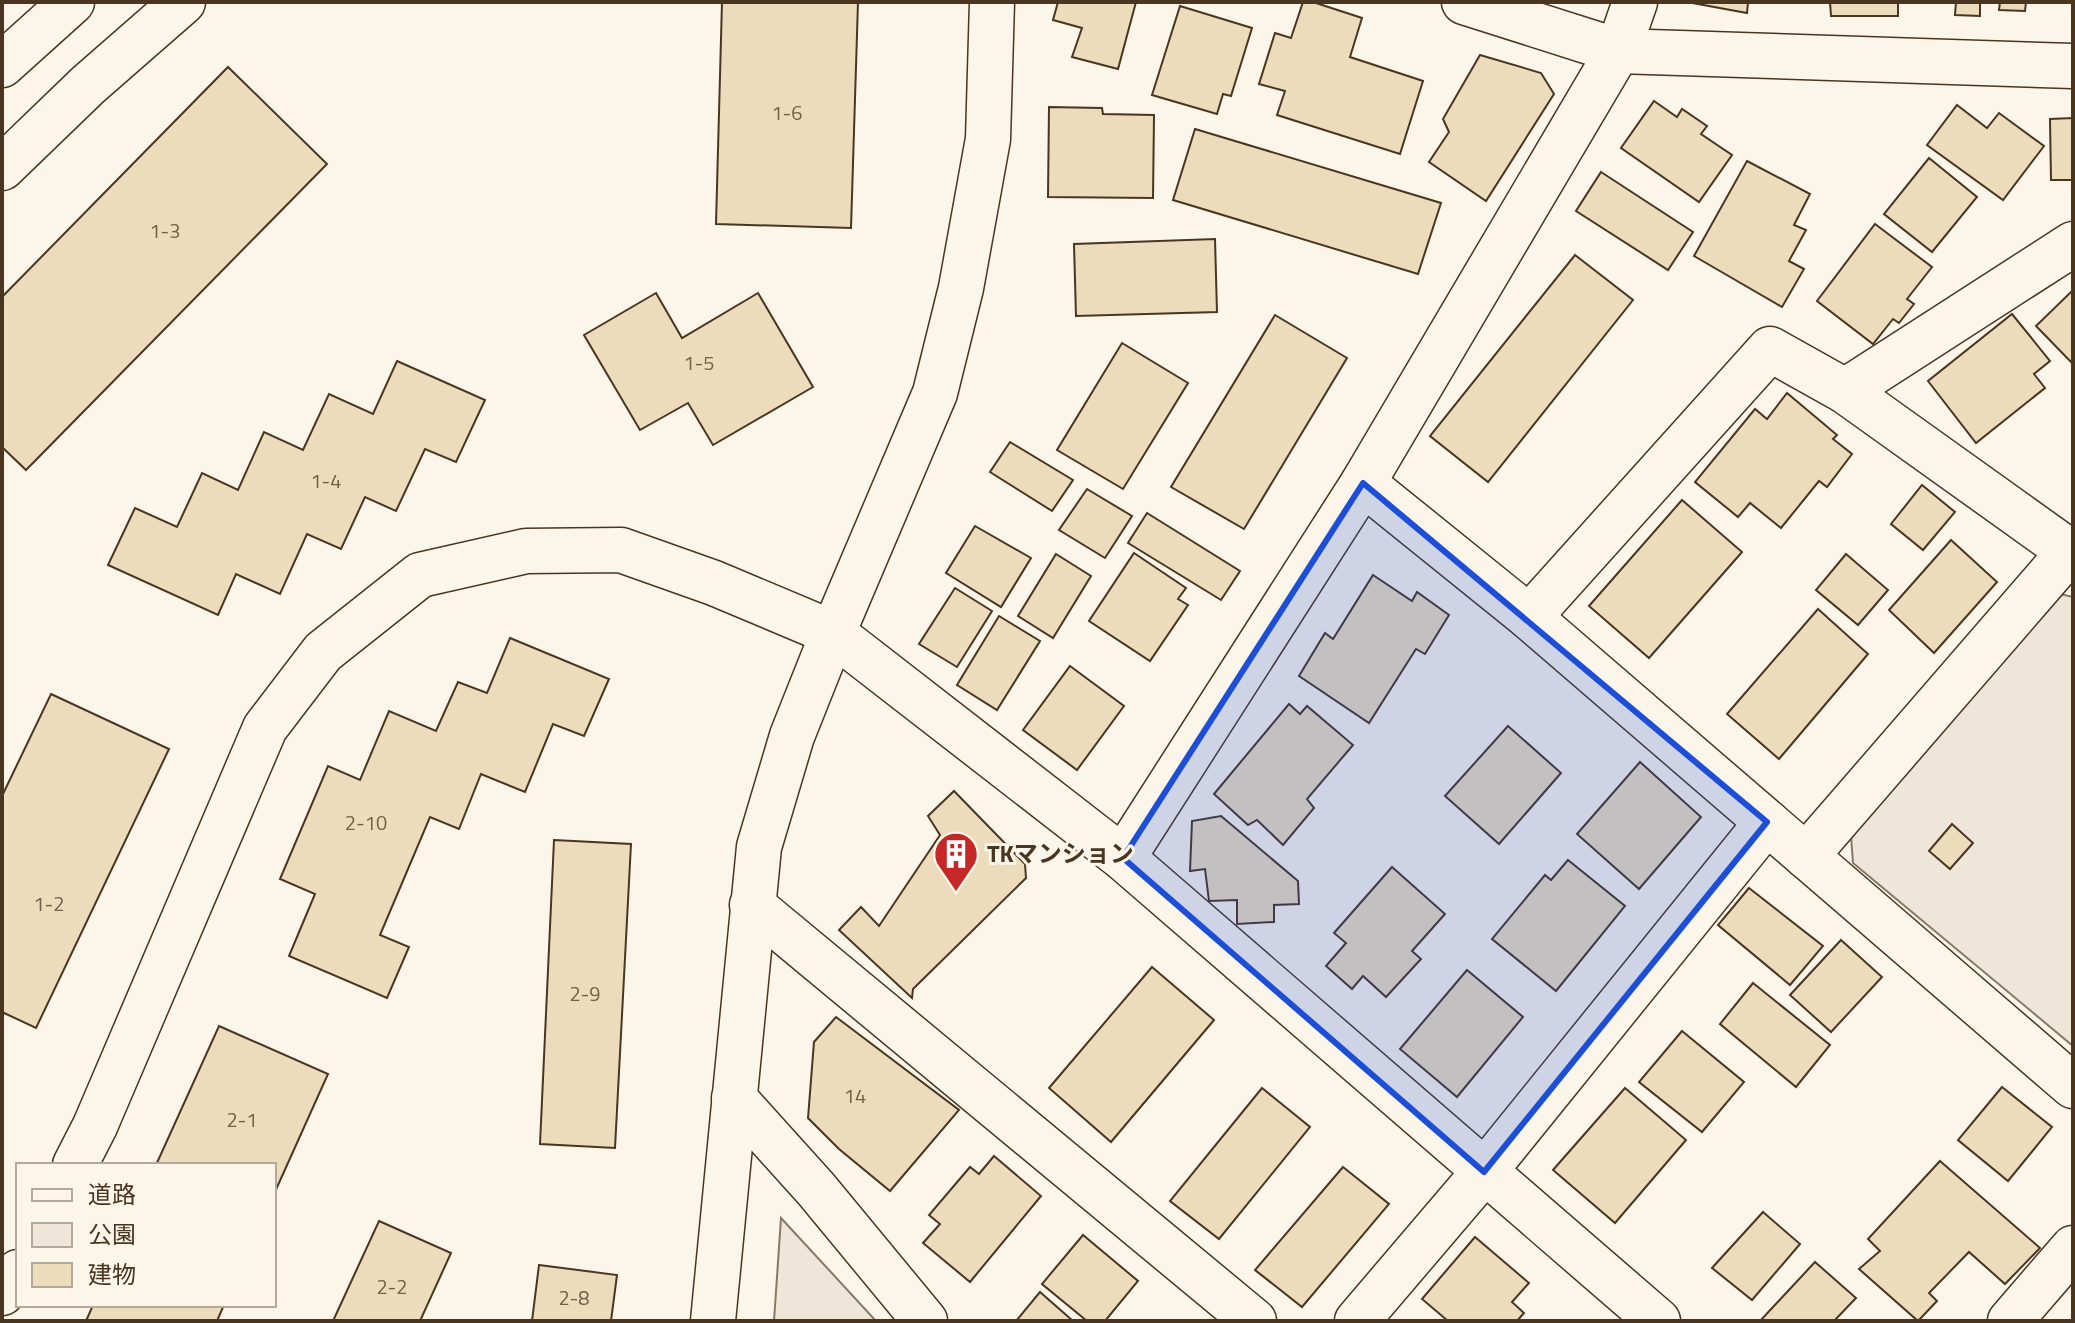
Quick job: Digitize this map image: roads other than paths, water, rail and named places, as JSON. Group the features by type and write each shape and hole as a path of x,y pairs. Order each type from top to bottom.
{"street":[{"path":"2,65 72,2"},
{"path":"2,168 88,85 183,2"},
{"path":"713,1321 759,847 792,736 935,393 961,288 988,139 992,2"},
{"path":"1464,2 1618,51 2073,66"},
{"path":"1123,858 1363,483 1618,51 1635,2"},
{"path":"1845,391 2073,244"},
{"path":"1529,617 1770,349 1845,391 2071,553 1806,856"},
{"path":"1363,483 1529,617 2073,1086"},
{"path":"76,1163 95,1126 265,728 323,652 420,575 526,551 621,550 714,583 833,633 1123,858 1658,1321"},
{"path":"1357,1321 1484,1172 1767,822"},
{"path":"752,905 1254,1321"},
{"path":"734,1098 816,1189 925,1321"},
{"path":"2010,1321 2073,1248"},
{"path":"2,1293 16,1275"}],"place":[{"name":"TKマンション","path":"956,893"}]}
